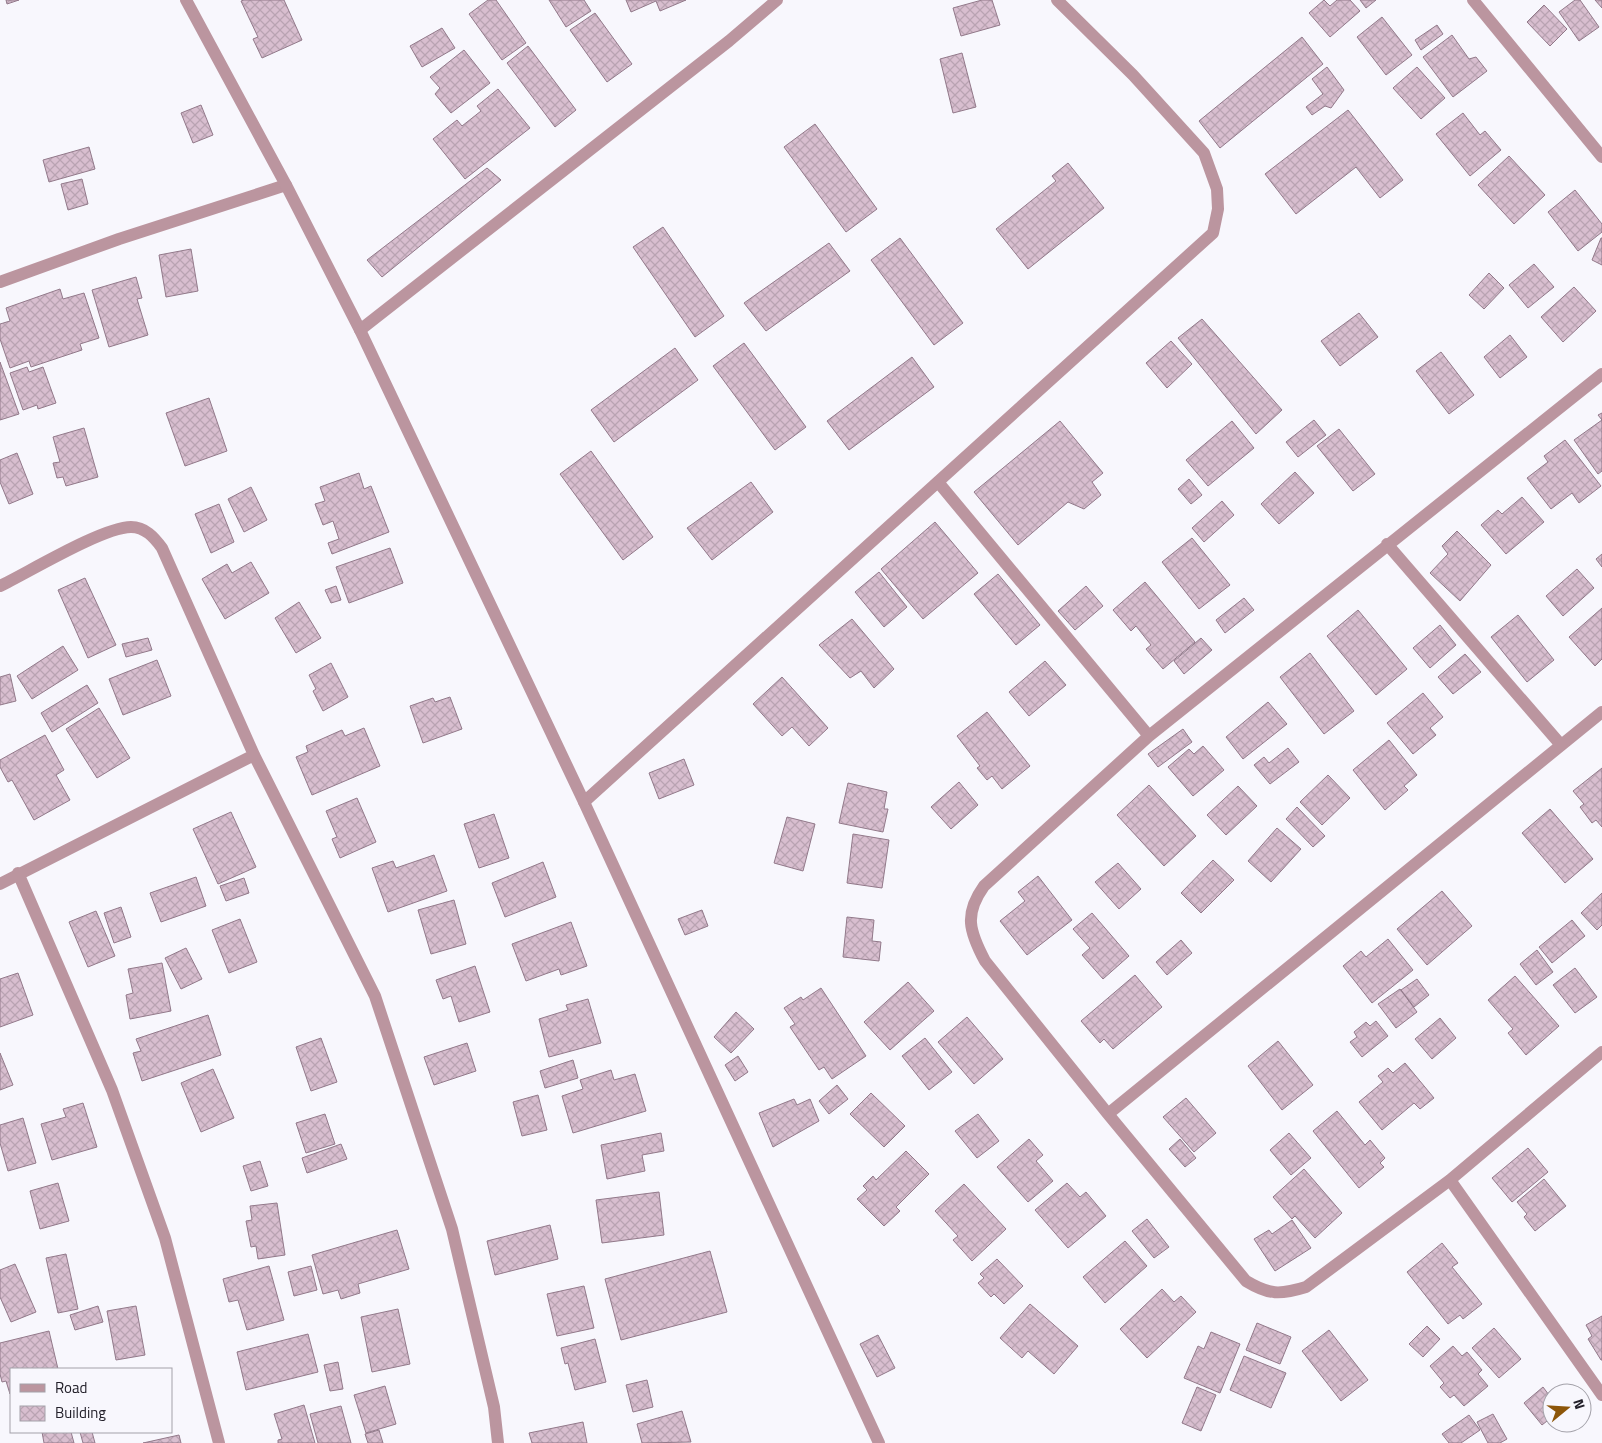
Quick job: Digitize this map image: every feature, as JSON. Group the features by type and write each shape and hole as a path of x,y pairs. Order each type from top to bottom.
{"street":[{"path":"186,0 286,185 360,330 584,802 880,1443"},
{"path":"360,330 729,42 777,0"},
{"path":"584,802 1213,233 1218,209 1217,189 1204,153 1133,75 1057,0"},
{"path":"1473,0 1602,157"},
{"path":"0,282 119,239 286,185"},
{"path":"1602,374 1149,736 984,886 974,900 970,919 974,940 985,960 1108,1114 1246,1281 1263,1291 1285,1294 1306,1287 1450,1180 1602,1052"},
{"path":"938,482 1149,736"},
{"path":"0,586 109,531 132,527 151,533 162,548 254,755 375,996 452,1229 494,1407 498,1443"},
{"path":"1387,544 1561,745"},
{"path":"1108,1114 1602,712"},
{"path":"0,884 254,755"},
{"path":"18,874 112,1090 165,1238 219,1443"},
{"path":"1450,1180 1602,1395"}],"building":[{"path":"6,0 19,0 7,4"},
{"path":"284,0 302,40 262,58 253,39 258,37 241,1"},
{"path":"488,0 496,0 526,43 502,60 469,14"},
{"path":"549,0 584,0 591,11 566,27"},
{"path":"626,0 686,0 660,11 656,1 631,12"},
{"path":"982,0 992,0 1000,25 961,36 953,8"},
{"path":"1324,0 1330,6 1337,0 1350,0 1360,11 1330,37 1309,13"},
{"path":"1360,0 1376,0 1366,8"},
{"path":"1575,0 1580,0 1599,27 1579,41 1559,12"},
{"path":"1595,0 1602,0 1602,8"},
{"path":"1544,5 1567,29 1550,46 1527,22"},
{"path":"595,13 632,64 607,82 570,30"},
{"path":"1382,17 1412,55 1386,75 1357,37"},
{"path":"1437,25 1443,34 1421,50 1415,40"},
{"path":"442,28 455,48 422,67 410,46"},
{"path":"1452,35 1469,59 1476,57 1487,71 1453,97 1423,57"},
{"path":"1302,37 1323,64 1220,148 1199,121"},
{"path":"528,46 576,110 555,127 507,63"},
{"path":"464,50 490,83 451,113 435,94 440,88 430,77"},
{"path":"962,53 976,107 953,113 940,59"},
{"path":"1327,67 1344,90 1331,108 1325,106 1312,115 1306,107 1323,94 1312,79"},
{"path":"1417,67 1445,98 1421,119 1393,88"},
{"path":"498,89 530,128 465,179 433,139 457,120 462,126 481,111 477,106"},
{"path":"201,105 213,135 193,143 181,113"},
{"path":"1348,110 1403,180 1380,198 1356,167 1296,214 1265,174"},
{"path":"1463,113 1480,135 1485,131 1501,150 1470,176 1436,134"},
{"path":"815,124 877,209 846,232 784,147"},
{"path":"89,147 95,169 49,182 43,160"},
{"path":"1509,156 1545,195 1514,224 1478,185"},
{"path":"1068,163 1104,208 1028,269 996,229 1056,181 1052,176"},
{"path":"487,168 501,180 382,277 367,260"},
{"path":"82,179 88,204 68,210 61,184"},
{"path":"1575,190 1602,224 1602,232 1578,251 1548,212"},
{"path":"663,227 724,316 695,337 633,247"},
{"path":"900,238 963,323 934,345 871,260"},
{"path":"1602,238 1602,265 1592,260"},
{"path":"829,243 850,271 766,331 744,303"},
{"path":"191,249 198,291 166,297 159,255"},
{"path":"1534,264 1554,287 1528,308 1509,285"},
{"path":"1489,273 1504,288 1484,309 1469,295"},
{"path":"136,277 142,298 137,299 148,335 109,347 92,290"},
{"path":"1574,287 1596,311 1563,342 1541,317"},
{"path":"60,289 63,299 84,293 99,338 80,344 82,350 31,367 29,361 10,368 0,339 0,324 10,321 6,308"},
{"path":"1359,313 1378,337 1340,366 1321,341"},
{"path":"1202,319 1282,410 1256,434 1178,338"},
{"path":"1510,335 1527,357 1500,378 1484,357"},
{"path":"1171,341 1192,364 1167,388 1146,363"},
{"path":"744,343 806,427 775,450 713,366"},
{"path":"675,348 698,380 614,442 591,410"},
{"path":"1441,352 1474,395 1449,414 1416,371"},
{"path":"912,357 934,387 849,450 827,421"},
{"path":"0,362 19,414 0,420"},
{"path":"27,367 29,372 43,367 56,403 38,409 37,405 23,410 10,373"},
{"path":"209,398 227,451 185,466 166,413"},
{"path":"1314,420 1326,435 1298,457 1286,442"},
{"path":"1602,420 1602,471 1598,474 1574,440"},
{"path":"1060,421 1103,473 1092,482 1101,495 1084,509 1068,502 1018,545 974,492"},
{"path":"1232,421 1254,448 1208,486 1186,460"},
{"path":"84,428 98,477 66,486 63,477 57,478 53,463 60,462 53,437"},
{"path":"1339,429 1375,474 1353,491 1317,446"},
{"path":"1565,440 1601,486 1579,503 1572,493 1551,509 1527,478 1548,462 1544,456"},
{"path":"591,451 653,537 623,560 560,474"},
{"path":"17,453 33,494 9,504 0,482 0,460"},
{"path":"1295,472 1314,493 1279,524 1261,504"},
{"path":"359,473 364,489 371,486 389,532 332,554 328,543 339,539 333,521 323,525 315,504 325,501 320,487"},
{"path":"1189,479 1202,495 1191,504 1178,489"},
{"path":"751,482 773,512 712,560 687,528"},
{"path":"251,487 267,520 244,532 228,499"},
{"path":"1522,497 1544,522 1506,554 1481,525 1498,510 1502,514"},
{"path":"1222,501 1234,515 1204,542 1192,528"},
{"path":"219,504 234,542 211,553 195,514"},
{"path":"935,522 978,573 923,619 881,569"},
{"path":"1457,531 1491,565 1460,601 1430,573 1448,554 1442,546"},
{"path":"1192,538 1230,585 1199,609 1162,562"},
{"path":"390,548 403,583 349,603 336,567"},
{"path":"1602,554 1602,567 1596,559"},
{"path":"251,562 269,593 225,619 202,579 227,564 232,573"},
{"path":"1577,569 1594,588 1563,616 1546,596"},
{"path":"879,572 907,607 884,627 855,592"},
{"path":"998,574 1040,625 1016,645 974,594"},
{"path":"85,578 116,645 88,658 58,590"},
{"path":"1145,582 1195,642 1163,669 1146,649 1151,645 1136,626 1131,631 1113,610"},
{"path":"336,586 341,600 331,603 325,590"},
{"path":"1086,586 1103,606 1075,630 1058,611"},
{"path":"1244,598 1254,610 1225,633 1216,620"},
{"path":"299,602 321,638 296,653 275,618"},
{"path":"1602,608 1602,659 1595,666 1569,637"},
{"path":"1358,610 1407,669 1376,695 1327,636"},
{"path":"1518,615 1554,660 1527,682 1491,637"},
{"path":"852,619 894,669 874,688 861,671 850,678 819,645"},
{"path":"1440,625 1456,645 1430,668 1413,648"},
{"path":"148,638 152,650 126,657 122,644"},
{"path":"1201,638 1212,650 1184,674 1174,661"},
{"path":"63,646 78,670 32,699 17,676"},
{"path":"1310,653 1354,711 1324,734 1280,677"},
{"path":"1465,654 1481,672 1453,694 1438,677"},
{"path":"157,660 171,696 123,715 109,679"},
{"path":"1045,661 1066,685 1029,716 1009,692"},
{"path":"331,663 348,697 323,711 313,691 316,689 309,675"},
{"path":"10,674 16,701 0,705 0,677"},
{"path":"782,677 828,728 809,746 792,727 782,736 753,704"},
{"path":"87,685 98,703 52,732 41,713"},
{"path":"1423,693 1443,717 1430,728 1436,735 1413,754 1387,723"},
{"path":"450,697 462,729 423,743 410,706 433,698 435,702"},
{"path":"1268,702 1287,724 1243,759 1226,737"},
{"path":"99,708 130,758 97,778 66,729"},
{"path":"987,712 1030,766 1002,789 992,776 987,780 977,768 980,766 957,736"},
{"path":"364,728 380,766 312,795 296,757 308,752 306,746 342,730 345,736"},
{"path":"1183,729 1192,742 1158,767 1148,754"},
{"path":"45,735 64,770 56,775 70,800 34,820 12,780 8,782 0,767 0,760"},
{"path":"1389,740 1417,775 1404,786 1408,790 1385,810 1353,770"},
{"path":"1203,746 1224,770 1193,796 1168,767 1189,749 1194,754"},
{"path":"1288,748 1299,762 1270,784 1254,765 1264,757 1269,763"},
{"path":"684,759 694,785 659,799 649,773"},
{"path":"1602,768 1602,827 1596,820 1592,823 1580,807 1584,804 1573,791"},
{"path":"1328,775 1350,798 1322,825 1300,802"},
{"path":"959,782 978,805 951,829 931,807"},
{"path":"848,783 887,792 884,809 888,809 883,832 839,823"},
{"path":"1149,785 1196,836 1164,866 1117,815"},
{"path":"1238,786 1257,806 1226,835 1207,815"},
{"path":"357,798 376,842 340,858 332,839 337,837 326,811"},
{"path":"1297,807 1325,836 1313,847 1286,819"},
{"path":"1550,809 1593,859 1565,883 1522,833"},
{"path":"231,812 256,867 218,884 193,829"},
{"path":"494,814 509,858 479,868 464,824"},
{"path":"787,817 815,824 803,871 774,863"},
{"path":"1277,828 1301,849 1271,882 1248,861"},
{"path":"853,834 889,840 882,888 847,883"},
{"path":"434,855 447,891 388,912 372,868 393,861 396,868"},
{"path":"1213,860 1234,880 1201,913 1181,893"},
{"path":"543,862 556,897 505,917 492,883"},
{"path":"1118,863 1141,889 1119,909 1095,882"},
{"path":"1038,876 1072,920 1027,955 1000,921 1025,901 1018,892"},
{"path":"196,877 206,906 161,922 150,893"},
{"path":"244,878 249,893 226,901 220,886"},
{"path":"1442,891 1472,926 1427,965 1397,929"},
{"path":"1602,893 1602,925 1597,930 1581,913"},
{"path":"454,900 466,944 431,954 418,910"},
{"path":"121,907 131,937 114,943 104,913"},
{"path":"702,910 708,926 685,935 678,919"},
{"path":"96,911 115,956 88,967 69,922"},
{"path":"1092,913 1129,956 1103,979 1082,955 1090,948 1073,929"},
{"path":"847,917 874,920 872,941 881,942 879,961 843,957"},
{"path":"240,919 257,962 229,973 212,930"},
{"path":"1572,920 1585,936 1552,963 1539,947"},
{"path":"571,922 587,966 561,975 559,969 526,981 512,944"},
{"path":"1388,939 1413,970 1372,1003 1343,966 1361,951 1366,957"},
{"path":"1181,940 1192,953 1167,975 1156,962"},
{"path":"186,948 202,979 181,989 165,958"},
{"path":"1537,950 1553,972 1536,985 1520,964"},
{"path":"162,963 171,1011 130,1019 126,995 133,993 128,969"},
{"path":"475,966 490,1012 459,1022 451,996 443,999 436,980"},
{"path":"1575,968 1597,997 1575,1013 1553,985"},
{"path":"18,973 33,1015 0,1027 0,979"},
{"path":"1135,975 1162,1007 1113,1049 1104,1039 1100,1043 1081,1021"},
{"path":"1515,976 1559,1026 1526,1055 1508,1033 1513,1029 1488,1000"},
{"path":"1417,979 1429,995 1414,1007 1401,990"},
{"path":"908,982 934,1011 890,1050 864,1022"},
{"path":"821,988 866,1056 832,1079 824,1067 819,1070 790,1027 795,1024 784,1008 801,997 803,1000"},
{"path":"1400,989 1417,1012 1396,1028 1378,1004"},
{"path":"588,999 601,1043 549,1057 539,1019 568,1010 566,1005"},
{"path":"736,1012 754,1029 731,1053 714,1037"},
{"path":"208,1015 221,1055 142,1081 133,1053 141,1051 136,1039"},
{"path":"967,1017 1003,1059 974,1084 938,1042"},
{"path":"1440,1018 1456,1038 1432,1059 1415,1039"},
{"path":"1376,1021 1388,1036 1362,1057 1350,1042 1357,1037 1354,1032 1366,1022 1370,1026"},
{"path":"321,1038 337,1082 311,1091 296,1047"},
{"path":"925,1038 952,1072 929,1090 902,1056"},
{"path":"1278,1041 1313,1085 1282,1110 1248,1066"},
{"path":"467,1043 476,1071 434,1085 424,1057"},
{"path":"0,1053 13,1085 0,1090"},
{"path":"738,1056 748,1072 735,1081 725,1065"},
{"path":"573,1060 578,1078 545,1088 540,1071"},
{"path":"1405,1063 1434,1098 1420,1109 1414,1103 1382,1130 1359,1102 1383,1082 1378,1076 1388,1068 1393,1073"},
{"path":"213,1069 234,1118 201,1132 181,1083"},
{"path":"611,1070 614,1080 635,1074 646,1111 573,1133 562,1096 583,1089 580,1080"},
{"path":"837,1085 848,1099 829,1114 819,1101"},
{"path":"871,1093 905,1126 884,1147 850,1114"},
{"path":"538,1095 547,1130 522,1136 513,1102"},
{"path":"1186,1098 1216,1133 1194,1152 1163,1117"},
{"path":"794,1099 797,1105 810,1099 819,1121 773,1147 759,1113"},
{"path":"83,1103 97,1147 52,1160 41,1124 66,1117 63,1109"},
{"path":"1337,1111 1365,1145 1370,1140 1385,1158 1380,1163 1384,1167 1359,1188 1313,1131"},
{"path":"325,1114 335,1144 306,1153 296,1123"},
{"path":"978,1114 999,1141 977,1158 955,1131"},
{"path":"23,1118 36,1163 8,1171 0,1143 0,1125"},
{"path":"661,1133 664,1151 642,1155 645,1171 607,1179 601,1145"},
{"path":"1289,1133 1311,1158 1291,1175 1270,1150"},
{"path":"1029,1139 1043,1155 1036,1161 1053,1181 1028,1202 997,1167"},
{"path":"1180,1139 1196,1158 1185,1167 1169,1149"},
{"path":"341,1144 347,1159 307,1173 302,1158"},
{"path":"1528,1148 1548,1172 1512,1202 1492,1178"},
{"path":"906,1151 929,1174 896,1207 900,1211 884,1226 857,1199 867,1190 863,1186 873,1176 876,1180"},
{"path":"260,1161 268,1186 251,1191 243,1166"},
{"path":"1304,1169 1342,1213 1315,1238 1295,1216 1292,1219 1273,1197"},
{"path":"1544,1179 1566,1206 1535,1231 1524,1217 1527,1214 1517,1202"},
{"path":"58,1183 69,1221 40,1229 30,1191"},
{"path":"1067,1183 1080,1197 1086,1192 1106,1216 1068,1248 1035,1210"},
{"path":"964,1184 1006,1229 972,1261 953,1240 958,1236 935,1211"},
{"path":"659,1192 664,1235 602,1243 596,1200"},
{"path":"277,1203 285,1255 258,1259 256,1246 251,1247 246,1221 252,1220 250,1206"},
{"path":"1147,1219 1169,1247 1154,1258 1132,1231"},
{"path":"1292,1220 1311,1248 1275,1271 1254,1239 1269,1230 1272,1234"},
{"path":"550,1225 558,1259 495,1275 487,1241"},
{"path":"397,1230 409,1269 358,1284 360,1293 341,1299 338,1290 323,1294 312,1255"},
{"path":"1125,1241 1147,1266 1105,1303 1083,1277"},
{"path":"1442,1243 1458,1263 1452,1267 1482,1304 1463,1319 1460,1315 1448,1324 1407,1272"},
{"path":"710,1251 727,1312 621,1340 605,1279"},
{"path":"66,1254 78,1309 58,1313 46,1258"},
{"path":"997,1259 1023,1286 1004,1304 994,1294 991,1297 978,1283 984,1278 980,1274"},
{"path":"15,1264 36,1312 11,1322 0,1297 0,1270"},
{"path":"269,1266 284,1320 247,1330 238,1300 229,1302 223,1279"},
{"path":"311,1266 317,1290 294,1296 288,1272"},
{"path":"584,1286 594,1328 557,1336 547,1294"},
{"path":"1162,1289 1174,1302 1181,1296 1196,1312 1147,1358 1120,1329"},
{"path":"1030,1304 1078,1346 1054,1374 1028,1351 1022,1358 1000,1338"},
{"path":"98,1306 103,1322 75,1330 70,1315"},
{"path":"136,1306 145,1355 116,1360 107,1311"},
{"path":"398,1309 410,1364 372,1372 361,1317"},
{"path":"1602,1316 1601,1360 1588,1339 1592,1336 1586,1325"},
{"path":"1257,1323 1291,1337 1280,1364 1246,1350"},
{"path":"1427,1326 1440,1339 1423,1357 1409,1344"},
{"path":"1494,1328 1521,1359 1499,1378 1472,1348"},
{"path":"1329,1330 1368,1380 1341,1401 1302,1351"},
{"path":"49,1331 58,1368 10,1368 10,1394 6,1381 2,1382 0,1374 0,1343"},
{"path":"1211,1332 1240,1344 1220,1393 1184,1378 1198,1346 1204,1349"},
{"path":"308,1334 318,1372 246,1390 237,1352"},
{"path":"878,1335 895,1368 877,1377 860,1344"},
{"path":"595,1339 606,1382 575,1390 568,1363 565,1364 561,1348"},
{"path":"1453,1346 1462,1356 1467,1352 1482,1370 1478,1374 1488,1386 1464,1406 1454,1395 1450,1398 1440,1387 1444,1383 1430,1366"},
{"path":"1244,1356 1286,1373 1271,1408 1230,1390"},
{"path":"338,1362 343,1389 330,1391 324,1365"},
{"path":"647,1380 653,1407 633,1412 626,1385"},
{"path":"385,1386 396,1424 366,1433 354,1395"},
{"path":"1197,1387 1216,1395 1201,1431 1182,1423"},
{"path":"1542,1388 1542,1425 1524,1403"},
{"path":"304,1405 315,1443 278,1443 278,1440 282,1439 274,1414"},
{"path":"341,1406 351,1443 318,1443 310,1414"},
{"path":"682,1411 691,1442 642,1443 637,1424"},
{"path":"1493,1414 1507,1439 1500,1443 1488,1443 1477,1422"},
{"path":"1469,1415 1480,1430 1461,1443 1449,1443 1442,1434"},
{"path":"583,1422 587,1443 532,1443 529,1433"},
{"path":"379,1430 383,1443 368,1443 365,1434"},
{"path":"42,1433 71,1433 74,1443 44,1443"},
{"path":"80,1433 92,1433 95,1443 83,1443"},
{"path":"179,1435 181,1443 143,1443"}]}
